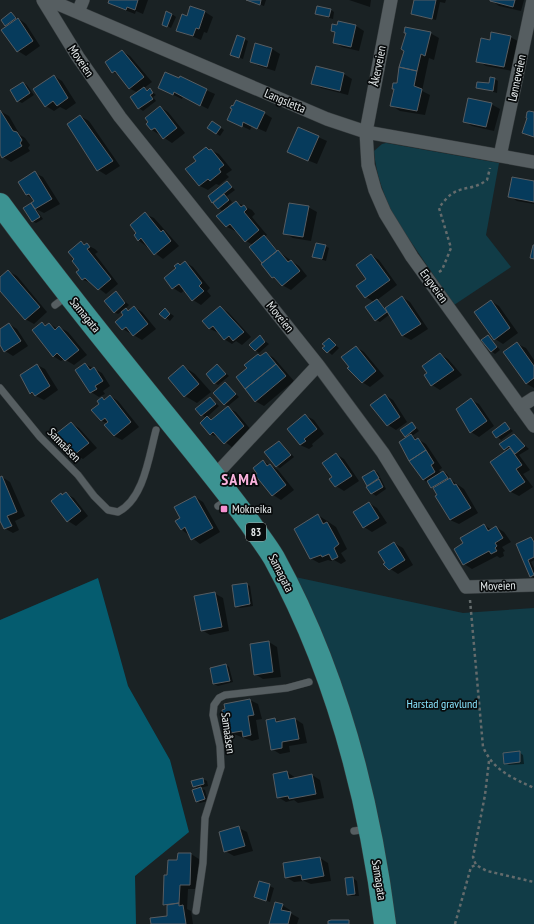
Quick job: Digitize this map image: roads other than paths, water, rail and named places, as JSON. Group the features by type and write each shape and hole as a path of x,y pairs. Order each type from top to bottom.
{"highway":[{"name":"Samagata","path":"0,204 62,300 212,474 225,502 273,556 309,629 337,705 362,830 379,874 385,924"}],"street":[{"name":"Moveien","path":"43,0 78,57 120,117 318,365 383,453 466,587 534,585"},
{"name":"Langsletta","path":"49,0 327,119 366,132 534,162"},
{"path":"78,12 83,0"},
{"name":"Åkerveien","path":"366,132 391,0"},
{"name":"Lønneveien","path":"496,156 533,0"},
{"name":"Engveien","path":"366,132 368,164 375,190 385,214 429,280 534,426"},
{"path":"212,474 222,468 318,365"},
{"path":"520,407 534,398"}],"lane":[{"name":"Samaåsen","path":"0,388 40,437 78,475 94,496 108,510 118,512 126,508 135,498 140,487 156,430"},
{"name":"Samaåsen","path":"196,910 203,863 205,818 221,767 220,746 213,715 214,705 219,698 225,695 288,688 309,682"}],"place":[{"name":"Mokneika","path":"224,509"}],"district":[{"name":"SAMA","path":"240,479"}],"park label":[{"name":"Harstad gravlund","path":"442,704"}]}
